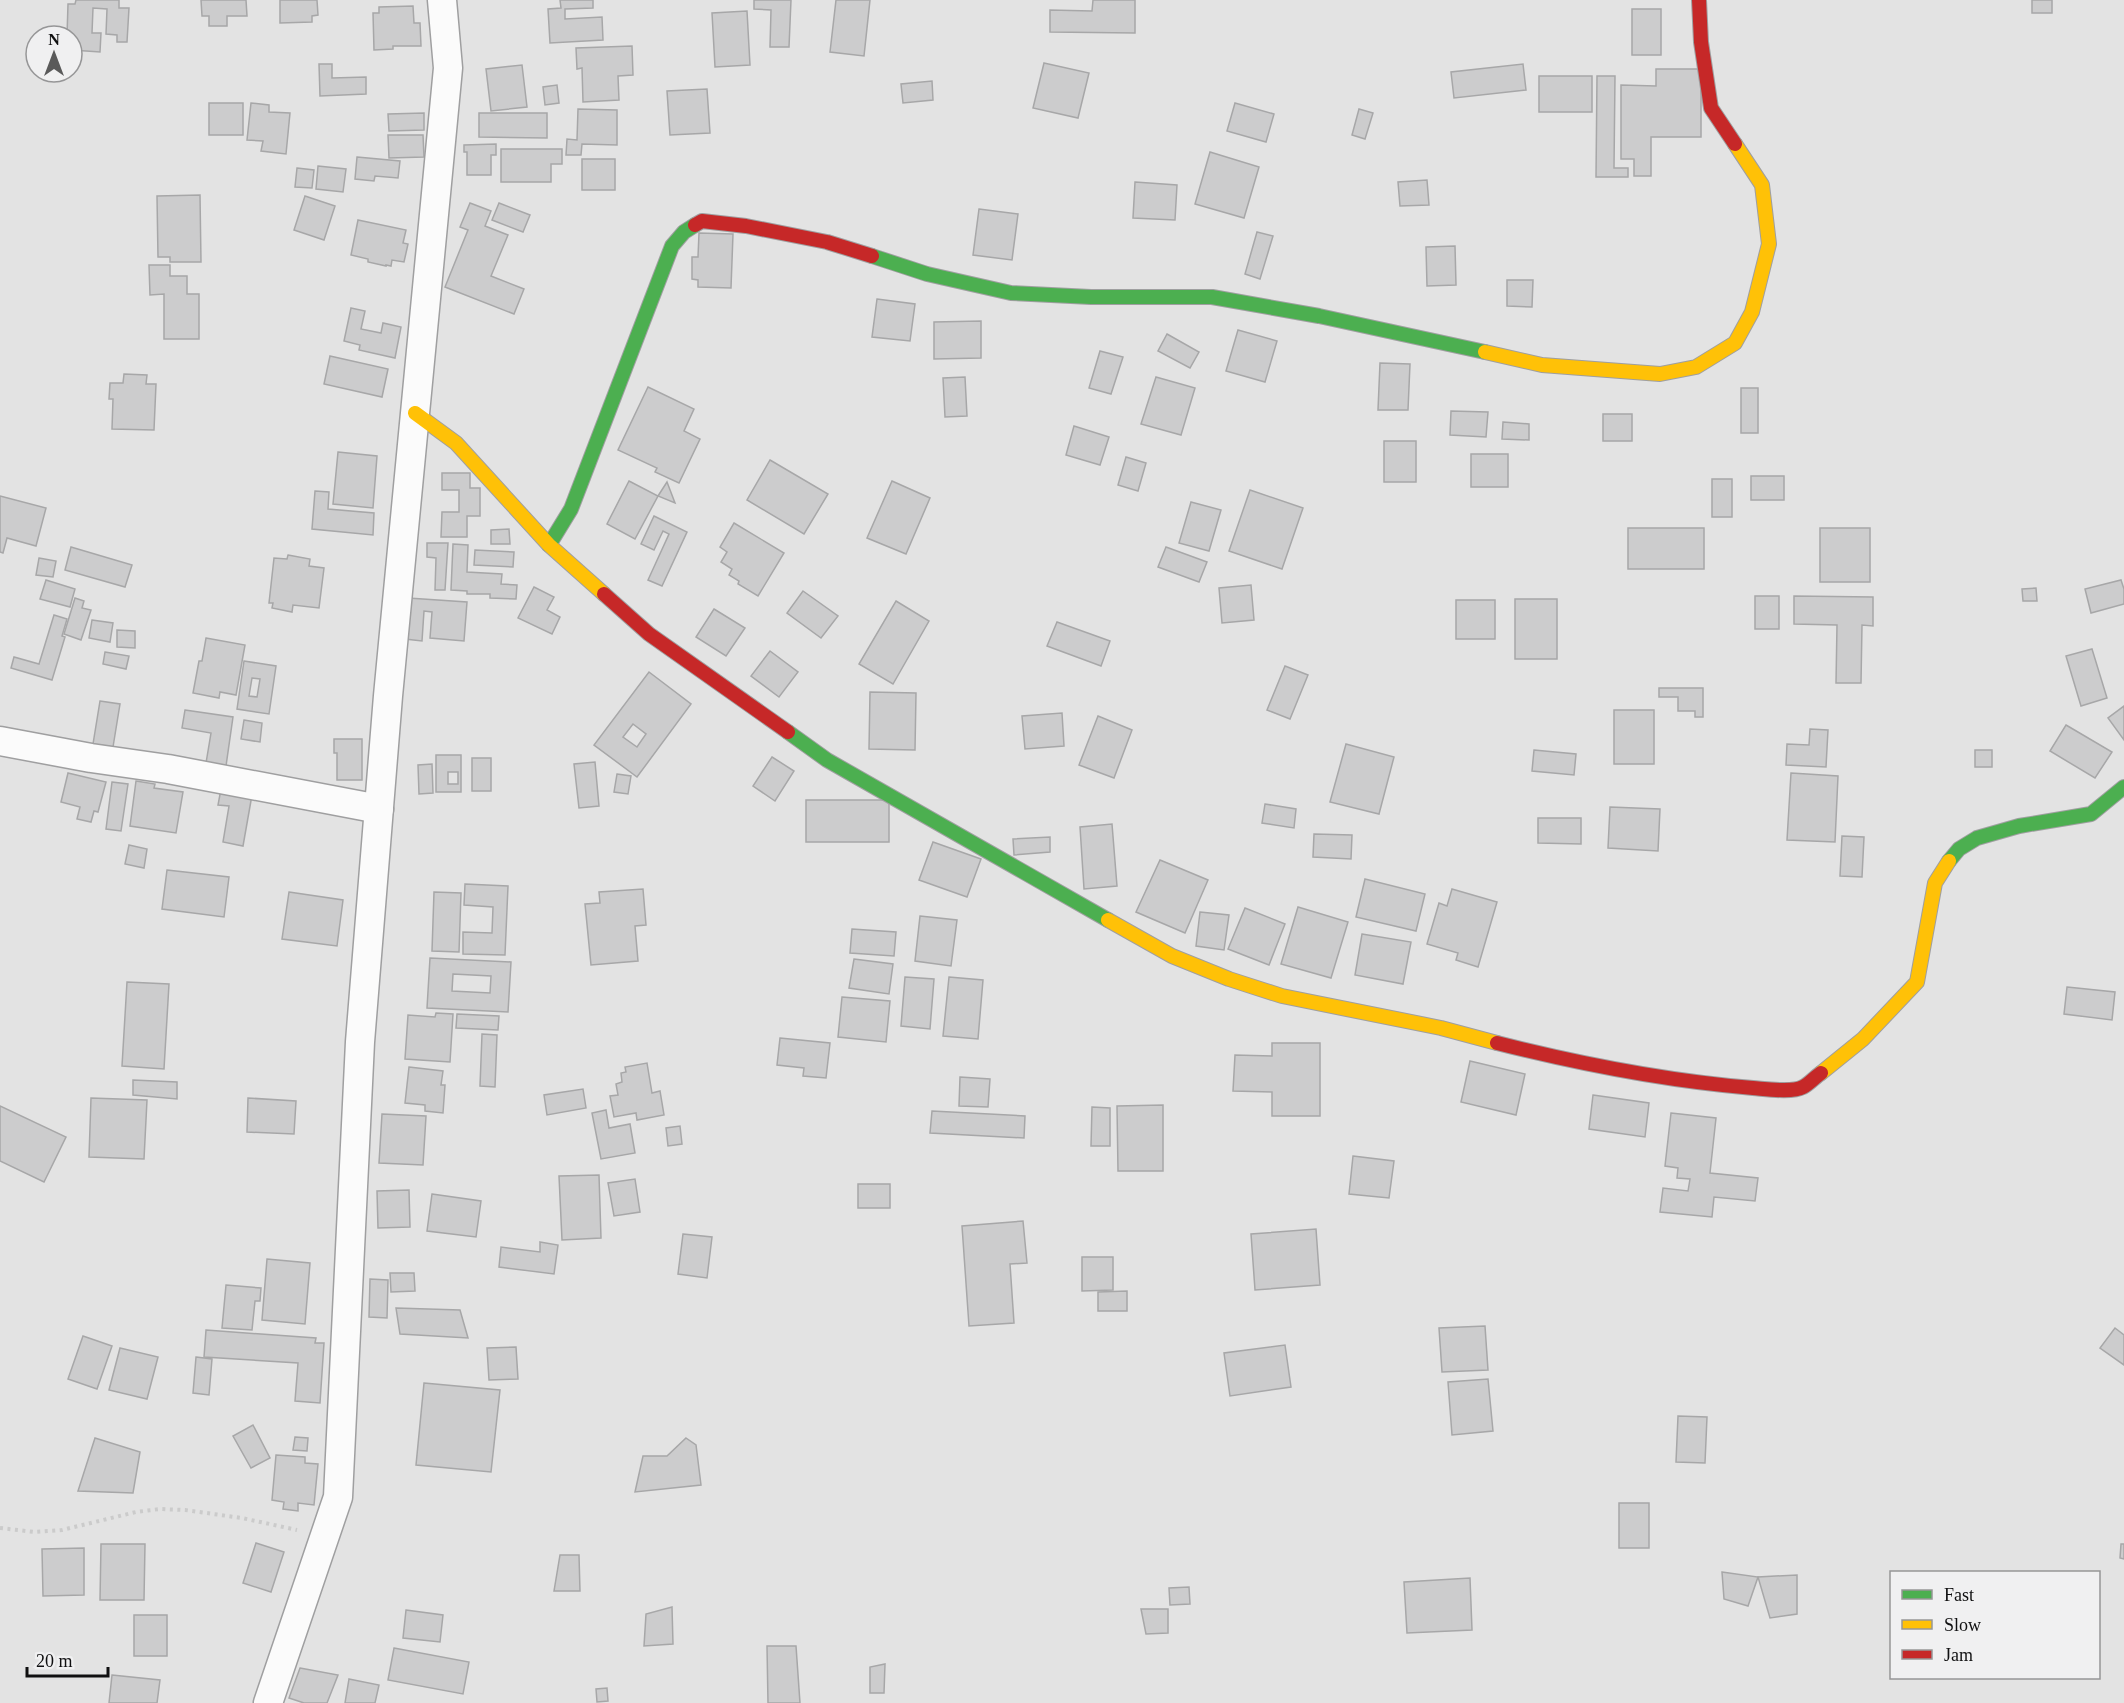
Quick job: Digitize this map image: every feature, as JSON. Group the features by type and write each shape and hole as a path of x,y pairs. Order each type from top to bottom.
{"street":[{"path":"267,1703 338,1497 360,1042 379,810 448,68 442,0"},
{"path":"549,545 571,509 672,246 684,232 702,221 746,226 827,242 927,274 1011,293 1091,297 1212,297 1319,316 1542,364 1660,374 1696,367 1735,343 1752,312 1769,244 1762,185 1711,108 1701,42 1699,0"},
{"path":"415,413 456,443 549,545 648,634 827,760 1173,956 1229,979 1282,996 1441,1028 1556,1058 1677,1079 1775,1090 1802,1088 1863,1039 1917,982 1935,883 1944,865 1959,849 1977,837 2019,826 2091,814 2124,787"},
{"path":"0,741 91,758 168,769 379,810"}],"path":[{"path":"0,1528 35,1532 62,1530 136,1512 160,1509 242,1518 326,1536"}],"building":[{"path":"76,0 119,0 119,8 129,8 127,42 117,42 117,35 106,34 107,9 93,8 92,33 101,33 100,52 84,51 84,24 67,24 68,4 75,4"},
{"path":"201,0 246,0 247,16 227,16 227,26 209,26 209,16 202,16"},
{"path":"280,0 317,0 318,15 312,16 312,22 280,23"},
{"path":"560,0 593,0 593,8 565,9 565,19 602,17 603,40 550,43 548,9 561,8"},
{"path":"754,0 791,0 789,47 770,47 771,10 754,9"},
{"path":"836,0 870,0 864,56 830,52"},
{"path":"1093,0 1135,0 1135,33 1050,32 1050,10 1092,11"},
{"path":"2032,0 2052,0 2052,13 2032,13"},
{"path":"413,6 414,23 420,23 421,46 393,46 393,49 374,50 373,13 379,13 379,7"},
{"path":"1632,9 1661,9 1661,55 1632,55"},
{"path":"747,11 750,65 715,67 712,13"},
{"path":"632,46 633,75 618,76 619,100 583,102 582,68 577,69 576,48"},
{"path":"1044,63 1089,73 1078,118 1033,108"},
{"path":"319,64 332,64 332,78 366,77 366,94 320,96"},
{"path":"1523,64 1526,90 1454,98 1451,72"},
{"path":"522,65 527,107 491,111 486,69"},
{"path":"1656,69 1701,69 1701,137 1651,137 1651,176 1634,176 1634,159 1621,159 1621,85 1656,86"},
{"path":"1539,76 1592,76 1592,112 1539,112"},
{"path":"1597,76 1615,76 1614,168 1628,168 1628,177 1596,177"},
{"path":"932,81 933,100 903,103 901,84"},
{"path":"557,85 559,103 545,105 543,87"},
{"path":"707,89 710,133 670,135 667,91"},
{"path":"209,103 243,103 243,135 209,135"},
{"path":"251,103 269,105 269,112 290,113 286,154 261,151 263,141 247,140"},
{"path":"1235,103 1274,114 1266,142 1227,131"},
{"path":"578,109 617,110 617,145 582,144 581,155 566,155 567,139 577,140"},
{"path":"1359,109 1373,113 1365,139 1352,135"},
{"path":"424,113 424,130 389,131 388,114"},
{"path":"479,113 547,113 547,138 479,137"},
{"path":"388,135 423,135 424,157 389,158"},
{"path":"496,144 496,155 491,155 491,175 467,175 467,152 464,152 464,145"},
{"path":"501,149 562,149 562,164 551,164 551,182 501,182"},
{"path":"1210,152 1259,167 1244,218 1195,204"},
{"path":"357,157 400,161 398,178 375,176 374,181 355,179"},
{"path":"582,159 615,159 615,190 582,190"},
{"path":"318,166 346,169 343,192 316,189"},
{"path":"297,168 314,170 312,188 295,187"},
{"path":"1427,180 1429,205 1400,206 1398,182"},
{"path":"1135,182 1177,185 1175,220 1133,218"},
{"path":"200,195 201,262 170,262 170,257 158,257 157,196"},
{"path":"305,196 335,206 324,240 294,230"},
{"path":"470,203 491,211 485,226 508,235 491,276 524,289 514,314 445,287 468,230 460,227"},
{"path":"499,203 530,215 523,232 492,220"},
{"path":"979,209 1018,214 1012,260 973,255"},
{"path":"358,220 406,230 403,243 408,244 404,262 392,260 391,266 386,266 351,255"},
{"path":"1257,232 1273,236 1260,279 1245,274"},
{"path":"699,233 733,234 731,288 698,287 698,280 692,279 692,257 698,257"},
{"path":"1455,246 1456,285 1427,286 1426,247"},
{"path":"149,265 170,265 170,276 187,276 187,294 199,294 199,339 164,339 164,294 150,295"},
{"path":"1507,280 1533,280 1532,307 1507,306"},
{"path":"877,299 915,304 910,341 872,337"},
{"path":"351,308 365,311 361,329 381,333 383,323 401,327 395,358 359,350 360,345 344,341"},
{"path":"981,321 981,358 934,359 934,322"},
{"path":"1238,330 1277,341 1265,382 1226,371"},
{"path":"1167,334 1199,352 1190,368 1158,351"},
{"path":"1100,351 1123,357 1111,394 1089,388"},
{"path":"330,356 388,369 382,397 324,384"},
{"path":"1380,363 1410,364 1408,410 1378,410"},
{"path":"124,374 147,375 146,384 156,384 154,430 112,429 113,399 109,399 110,383 123,383"},
{"path":"965,377 967,416 945,417 943,378"},
{"path":"1156,377 1195,388 1181,435 1141,424"},
{"path":"648,387 694,409 684,431 700,439 679,483 655,472 657,468 618,450"},
{"path":"1741,388 1758,388 1758,433 1741,433"},
{"path":"1451,411 1488,412 1486,437 1450,435"},
{"path":"1603,414 1632,414 1632,441 1603,441"},
{"path":"1503,422 1529,424 1529,440 1502,439"},
{"path":"1074,426 1109,437 1100,465 1066,455"},
{"path":"1384,441 1416,441 1416,482 1384,482"},
{"path":"338,452 377,456 373,508 333,504"},
{"path":"1471,454 1508,454 1508,487 1471,487"},
{"path":"1126,457 1146,463 1138,491 1118,485"},
{"path":"770,460 828,494 804,534 747,500"},
{"path":"442,473 470,473 470,488 480,488 480,516 467,516 467,537 441,537 442,512 459,512 459,490 442,490"},
{"path":"1751,476 1784,476 1784,500 1751,500"},
{"path":"1712,479 1732,479 1732,517 1712,517"},
{"path":"629,481 658,496 635,539 607,524"},
{"path":"892,481 930,498 906,554 867,538"},
{"path":"667,482 675,503 658,496"},
{"path":"1250,490 1303,508 1282,569 1229,551"},
{"path":"315,491 329,492 328,509 374,513 373,535 312,529"},
{"path":"0,496 46,508 36,546 7,538 3,553 0,552"},
{"path":"1191,502 1221,510 1209,551 1179,543"},
{"path":"654,516 687,532 662,586 648,580 669,534 663,531 654,550 641,544"},
{"path":"734,523 784,553 758,596 738,584 739,581 729,575 732,569 721,562 727,552 720,547"},
{"path":"1628,528 1704,528 1704,569 1628,569"},
{"path":"1820,528 1870,528 1870,582 1820,582"},
{"path":"509,529 510,544 491,544 491,530"},
{"path":"427,543 448,543 445,590 435,590 436,558 427,557"},
{"path":"453,544 468,545 467,572 502,574 501,584 517,585 516,599 490,598 490,594 467,594 467,591 451,590"},
{"path":"71,547 132,565 125,587 65,570"},
{"path":"1166,547 1207,562 1199,582 1158,567"},
{"path":"475,550 514,552 513,567 474,565"},
{"path":"288,555 310,559 309,566 324,568 319,608 293,605 292,612 272,608 273,603 269,603 274,558 287,559"},
{"path":"39,558 56,561 53,577 36,575"},
{"path":"46,580 75,589 70,607 40,599"},
{"path":"2121,580 2124,589 2124,604 2091,613 2085,589"},
{"path":"1251,585 1254,620 1222,623 1219,588"},
{"path":"534,587 554,597 547,610 560,617 552,634 518,618"},
{"path":"2036,588 2037,601 2023,601 2022,589"},
{"path":"803,591 838,616 821,638 787,613"},
{"path":"1755,596 1779,596 1779,629 1755,629"},
{"path":"1794,596 1873,597 1873,626 1862,625 1861,683 1836,683 1837,625 1794,624"},
{"path":"75,598 84,601 82,608 91,610 81,640 64,634"},
{"path":"408,598 467,602 464,641 430,638 432,612 424,611 422,641 405,639"},
{"path":"1515,599 1557,599 1557,659 1515,659"},
{"path":"1456,600 1495,600 1495,639 1456,639"},
{"path":"896,601 929,621 893,684 859,664"},
{"path":"714,609 745,628 726,656 696,637"},
{"path":"54,615 67,619 62,636 65,637 52,680 11,668 14,657 39,664"},
{"path":"92,620 113,623 110,642 89,638"},
{"path":"1057,622 1110,641 1101,666 1047,646"},
{"path":"117,630 135,631 135,648 117,647"},
{"path":"206,638 245,645 236,695 220,692 219,698 193,693"},
{"path":"2092,649 2107,698 2081,706 2066,656"},
{"path":"770,651 798,672 779,697 751,676"},
{"path":"105,652 129,656 126,669 103,664"},
{"path":"244,661 276,666 269,714 237,709","holes":["252,678 260,679 257,697 249,696"]},
{"path":"1285,666 1308,675 1290,719 1267,710"},
{"path":"649,672 691,704 637,777 594,745","holes":["633,724 646,734 637,747 623,737"]},
{"path":"1659,688 1703,688 1703,717 1695,717 1695,711 1678,711 1678,697 1659,697"},
{"path":"870,692 916,693 915,750 869,749"},
{"path":"100,701 120,704 113,747 93,744"},
{"path":"2124,706 2124,740 2108,718"},
{"path":"185,710 233,717 226,766 206,763 211,733 182,728"},
{"path":"1614,710 1654,710 1654,764 1614,764"},
{"path":"1062,713 1064,746 1025,749 1022,716"},
{"path":"1098,716 1132,730 1114,778 1079,765"},
{"path":"244,720 262,723 260,742 241,739"},
{"path":"2066,725 2112,752 2095,778 2050,751"},
{"path":"1810,729 1828,730 1826,767 1786,765 1787,744 1809,745"},
{"path":"334,739 362,739 362,780 337,780 337,753 334,753"},
{"path":"1346,744 1394,757 1379,814 1330,802"},
{"path":"1534,750 1576,754 1574,775 1532,771"},
{"path":"1975,750 1992,750 1992,767 1975,767"},
{"path":"436,755 461,755 461,792 436,792","holes":["448,772 458,772 458,784 448,784"]},
{"path":"772,757 794,771 775,801 753,786"},
{"path":"472,758 491,758 491,791 472,791"},
{"path":"595,762 599,806 579,808 574,764"},
{"path":"432,764 433,793 419,794 418,765"},
{"path":"68,773 106,782 98,812 94,811 91,822 77,819 80,807 61,802"},
{"path":"1791,773 1838,776 1835,842 1787,840"},
{"path":"617,774 631,776 628,794 614,792"},
{"path":"136,781 155,784 154,788 183,792 176,833 130,826"},
{"path":"112,782 128,784 121,831 106,829"},
{"path":"221,789 252,795 243,846 223,842 229,806 218,805"},
{"path":"806,800 889,800 889,842 806,842"},
{"path":"1265,804 1296,809 1294,828 1262,823"},
{"path":"1610,807 1660,809 1658,851 1608,848"},
{"path":"1538,818 1581,818 1581,844 1538,843"},
{"path":"1112,824 1117,886 1084,889 1080,827"},
{"path":"1314,834 1352,835 1351,859 1313,857"},
{"path":"1842,836 1864,837 1862,877 1840,876"},
{"path":"1050,837 1050,852 1014,855 1013,839"},
{"path":"933,842 981,859 967,897 919,880"},
{"path":"129,845 147,849 144,868 125,864"},
{"path":"1160,860 1208,880 1185,933 1136,912"},
{"path":"167,870 229,877 224,917 162,909"},
{"path":"1365,879 1425,894 1416,931 1356,917"},
{"path":"465,884 508,886 505,955 463,954 463,932 492,933 493,907 464,905"},
{"path":"643,889 646,925 635,926 638,961 591,965 585,904 600,903 599,892"},
{"path":"1452,889 1497,902 1478,967 1456,960 1458,953 1427,944 1439,903 1447,906"},
{"path":"289,892 343,900 337,946 282,939"},
{"path":"434,892 461,893 459,952 432,951"},
{"path":"1298,907 1348,922 1331,978 1281,964"},
{"path":"1245,908 1285,924 1269,965 1228,949"},
{"path":"1200,912 1229,915 1224,950 1196,946"},
{"path":"920,916 957,920 951,966 915,961"},
{"path":"852,929 896,932 894,956 850,953"},
{"path":"1362,934 1411,942 1403,984 1355,975"},
{"path":"430,958 511,962 508,1012 427,1008","holes":["453,974 491,976 490,993 452,991"]},
{"path":"854,959 893,964 889,994 849,988"},
{"path":"905,977 934,979 930,1029 901,1026"},
{"path":"949,977 983,980 978,1039 943,1036"},
{"path":"127,982 169,984 164,1069 122,1066"},
{"path":"2067,987 2115,992 2112,1020 2064,1014"},
{"path":"842,997 890,1001 886,1042 838,1037"},
{"path":"436,1013 453,1014 450,1062 405,1059 408,1015 435,1017"},
{"path":"457,1014 499,1016 498,1030 456,1028"},
{"path":"482,1034 497,1035 495,1087 480,1086"},
{"path":"780,1038 830,1043 826,1078 803,1076 804,1068 777,1065"},
{"path":"1272,1043 1320,1043 1320,1116 1272,1116 1272,1092 1233,1091 1235,1055 1272,1056"},
{"path":"1470,1061 1525,1074 1516,1115 1461,1102"},
{"path":"647,1063 652,1093 660,1091 664,1115 637,1120 636,1113 614,1117 610,1096 618,1095 616,1084 622,1082 621,1073 626,1072 625,1067"},
{"path":"409,1067 443,1071 441,1085 445,1085 443,1113 425,1111 425,1105 405,1103"},
{"path":"960,1077 990,1079 988,1107 959,1106"},
{"path":"133,1080 177,1082 177,1099 133,1095"},
{"path":"583,1089 586,1108 547,1115 544,1095"},
{"path":"1593,1095 1649,1103 1645,1137 1589,1129"},
{"path":"91,1098 147,1100 144,1159 89,1157"},
{"path":"248,1098 296,1101 294,1134 247,1132"},
{"path":"1163,1105 1163,1171 1118,1171 1117,1106"},
{"path":"0,1106 66,1137 44,1182 0,1161"},
{"path":"1092,1107 1110,1108 1110,1146 1091,1146"},
{"path":"606,1110 609,1128 630,1124 635,1153 601,1159 592,1113"},
{"path":"932,1111 1025,1116 1024,1138 930,1133"},
{"path":"1671,1113 1716,1118 1710,1173 1758,1178 1755,1201 1714,1197 1712,1217 1660,1212 1663,1188 1688,1191 1690,1179 1677,1178 1678,1168 1665,1166"},
{"path":"382,1114 426,1116 423,1165 379,1163"},
{"path":"680,1126 682,1144 668,1146 666,1128"},
{"path":"1353,1156 1394,1161 1389,1198 1349,1194"},
{"path":"599,1175 601,1238 562,1240 559,1176"},
{"path":"635,1179 640,1212 614,1216 608,1183"},
{"path":"858,1184 890,1184 890,1208 858,1208"},
{"path":"409,1190 410,1227 378,1228 377,1191"},
{"path":"432,1194 481,1201 476,1237 427,1231"},
{"path":"1023,1221 1027,1263 1010,1264 1014,1323 969,1326 962,1226"},
{"path":"1316,1229 1320,1285 1255,1290 1251,1234"},
{"path":"683,1234 712,1237 707,1278 678,1274"},
{"path":"540,1242 558,1245 554,1274 499,1267 501,1247 540,1252"},
{"path":"1082,1257 1113,1257 1113,1290 1082,1291"},
{"path":"267,1259 310,1263 305,1324 262,1320"},
{"path":"390,1273 414,1273 415,1291 391,1292"},
{"path":"370,1279 388,1280 387,1318 369,1317"},
{"path":"226,1285 261,1288 260,1301 255,1301 252,1330 222,1328"},
{"path":"1127,1291 1127,1311 1098,1311 1098,1292"},
{"path":"396,1308 460,1310 468,1338 400,1334"},
{"path":"1485,1326 1488,1370 1442,1372 1439,1328"},
{"path":"2115,1328 2124,1335 2124,1365 2100,1348"},
{"path":"206,1330 316,1338 315,1343 324,1343 320,1403 295,1401 298,1363 204,1357"},
{"path":"83,1336 112,1346 97,1389 68,1379"},
{"path":"1285,1345 1291,1387 1230,1396 1224,1353"},
{"path":"516,1347 518,1379 489,1380 487,1348"},
{"path":"120,1348 158,1357 147,1399 109,1390"},
{"path":"196,1357 212,1359 209,1395 193,1393"},
{"path":"1488,1379 1493,1431 1452,1435 1448,1382"},
{"path":"424,1383 500,1390 491,1472 416,1465"},
{"path":"1678,1416 1707,1417 1705,1463 1676,1462"},
{"path":"253,1425 270,1458 251,1468 233,1436"},
{"path":"295,1437 308,1438 307,1451 293,1450"},
{"path":"95,1438 140,1452 133,1493 78,1491"},
{"path":"686,1438 696,1445 701,1485 635,1492 643,1456 667,1456"},
{"path":"276,1455 305,1457 305,1463 318,1464 314,1505 298,1503 298,1511 283,1509 284,1502 272,1500"},
{"path":"1619,1503 1649,1503 1649,1548 1619,1548"},
{"path":"256,1543 284,1552 271,1592 243,1583"},
{"path":"101,1544 145,1544 144,1600 100,1600"},
{"path":"2121,1544 2124,1544 2124,1559 2120,1558"},
{"path":"84,1548 84,1595 43,1596 42,1549"},
{"path":"560,1555 579,1555 580,1591 554,1591"},
{"path":"1722,1572 1758,1577 1748,1606 1724,1599"},
{"path":"1797,1575 1797,1614 1770,1618 1758,1577"},
{"path":"1470,1578 1472,1630 1407,1633 1404,1582"},
{"path":"1189,1587 1190,1604 1170,1605 1169,1588"},
{"path":"672,1607 673,1644 644,1646 646,1614"},
{"path":"1141,1609 1168,1609 1168,1633 1146,1634"},
{"path":"406,1610 443,1615 440,1642 403,1638"},
{"path":"134,1615 167,1615 167,1656 134,1656"},
{"path":"767,1646 796,1646 800,1703 768,1703"},
{"path":"394,1648 469,1662 463,1694 388,1680"},
{"path":"885,1664 884,1693 870,1693 870,1667"},
{"path":"300,1668 338,1675 327,1703 304,1703 289,1698"},
{"path":"112,1675 160,1680 157,1703 109,1703"},
{"path":"349,1679 379,1685 375,1703 345,1703"},
{"path":"607,1688 608,1701 597,1702 596,1689"}],"traffic: fast":[{"path":"549,545 571,509 672,246 684,232 695,225"},
{"path":"872,256 927,274 1011,293 1091,297 1212,297 1319,316 1485,352"},
{"path":"788,732 827,760 1108,920"},
{"path":"1949,861 1959,849 1977,838 2019,826 2091,814 2124,787"}],"traffic: slow":[{"path":"1485,352 1542,365 1660,374 1696,367 1735,343 1752,312 1769,244 1762,185 1735,144"},
{"path":"415,413 456,443 549,545 604,594"},
{"path":"1821,1073 1863,1039 1917,982 1935,883 1949,861"},
{"path":"1108,920 1172,956 1229,979 1282,996 1441,1028 1497,1043"}],"traffic: jam":[{"path":"1699,0 1701,42 1711,108 1735,144"},
{"path":"695,225 702,221 746,226 827,242 872,256"},
{"path":"604,594 649,634 788,732"},
{"path":"1497,1043 1624,1071 1721,1085 1798,1089 1821,1073"}]}
